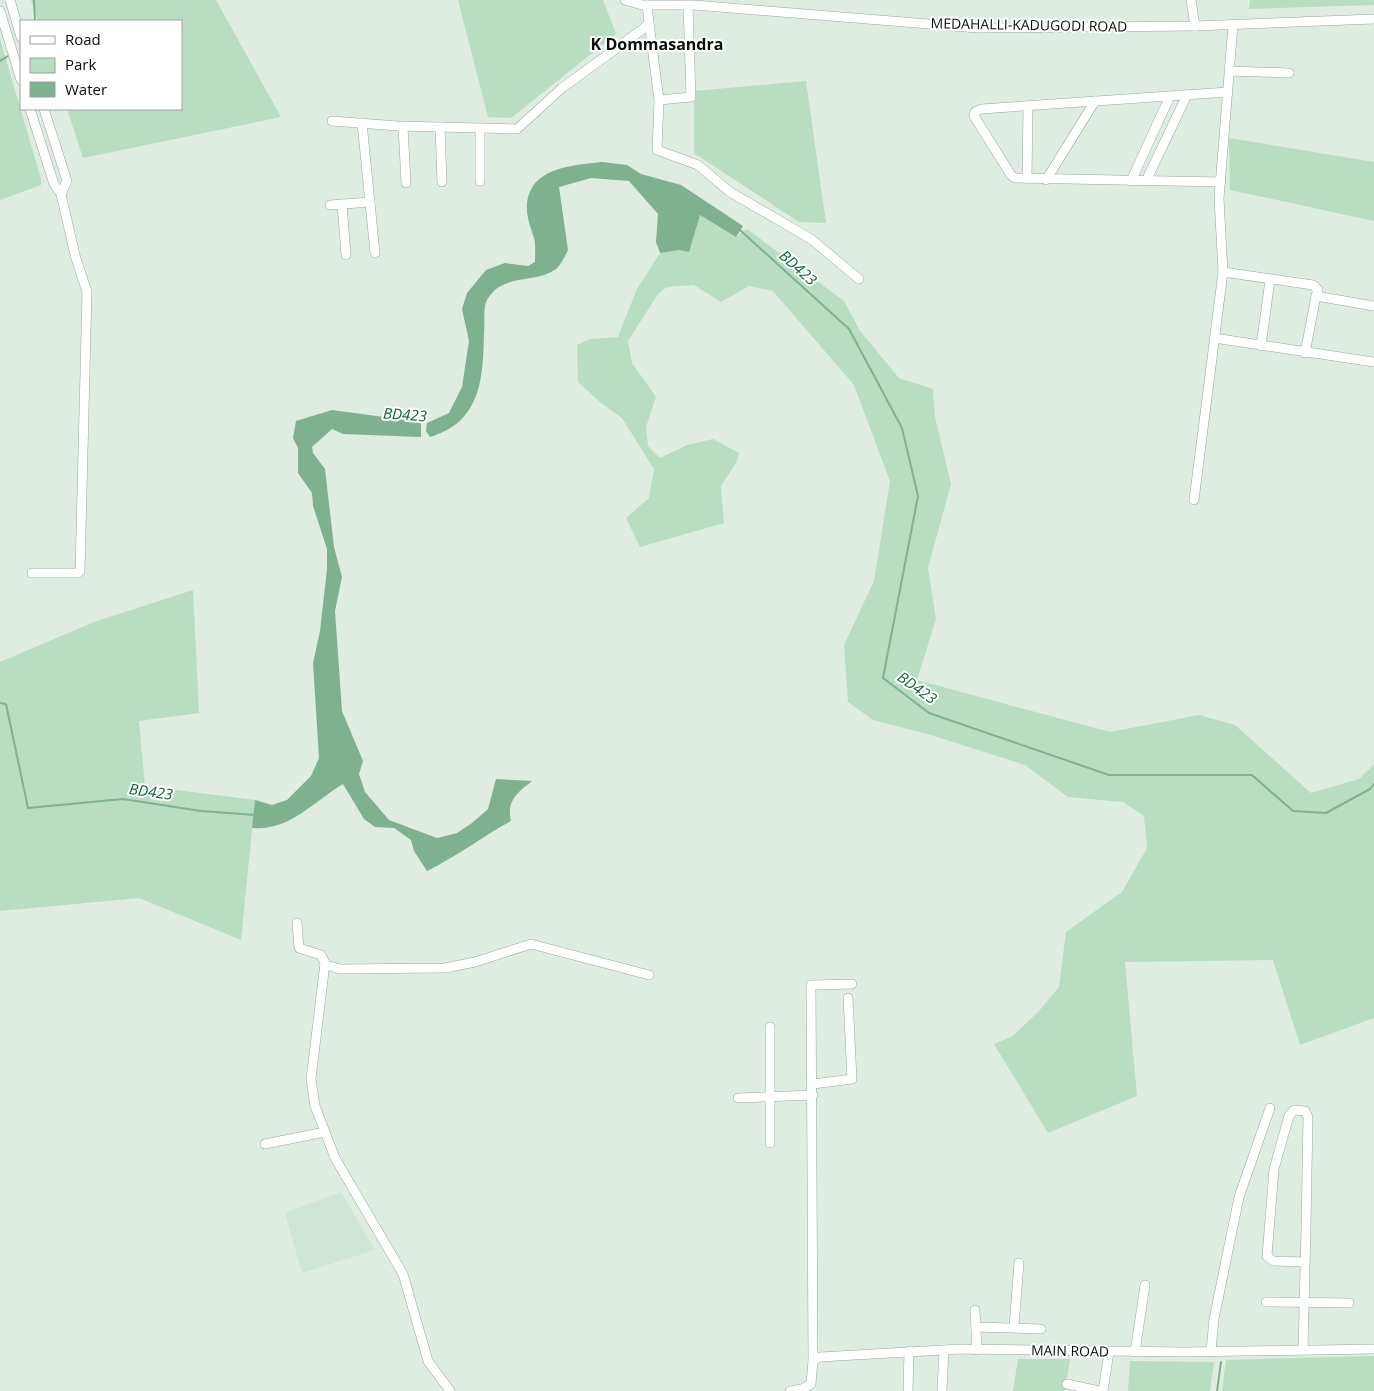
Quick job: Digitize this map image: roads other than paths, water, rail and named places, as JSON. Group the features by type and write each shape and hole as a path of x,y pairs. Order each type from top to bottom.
{"street":[{"path":"10,0 20,34"},
{"name":"MEDAHALLI-KADUGODI ROAD","path":"625,0 647,5 693,3 978,28 1195,26 1374,19"},
{"path":"1191,0 1195,26"},
{"path":"659,100 690,97 693,3"},
{"path":"647,5 659,100 657,150 698,165 730,192 811,239 859,279"},
{"path":"0,11 20,77"},
{"path":"332,122 518,129 562,88 648,23"},
{"path":"1194,500 1223,272 1221,182 1233,25"},
{"path":"1230,71 1289,73"},
{"path":"1221,182 1015,178 1011,175 974,116 975,112 981,109 1228,92"},
{"path":"1146,181 1186,95"},
{"path":"1131,181 1170,96"},
{"path":"1046,180 1095,101"},
{"path":"1027,179 1028,106"},
{"path":"30,110 54,184 61,194 75,255 87,288 80,568 78,573 32,573"},
{"path":"44,110 67,181 61,194"},
{"path":"362,123 375,253"},
{"path":"403,126 406,183"},
{"path":"440,127 442,182"},
{"path":"480,128 480,181"},
{"path":"330,205 370,202"},
{"path":"342,204 346,255"},
{"path":"1223,272 1313,285 1318,290 1305,353"},
{"path":"1261,346 1270,280"},
{"path":"1316,296 1374,306"},
{"path":"1214,338 1374,362"},
{"path":"297,923 297,943 299,948 321,955 324,958 325,965 311,1079 312,1093 335,1158 403,1274 428,1361 450,1391"},
{"path":"325,965 340,969 445,968 532,944 649,975"},
{"path":"790,1391 802,1389 811,1384 813,1361 811,1322 813,1084 811,985 852,984"},
{"path":"813,1084 852,1079 848,998"},
{"path":"770,1027 770,1143"},
{"path":"738,1098 813,1095"},
{"path":"1211,1351 1214,1319 1239,1197 1270,1108"},
{"path":"1303,1350 1305,1262 1308,1117 1306,1110 1294,1110 1289,1116 1274,1169 1267,1256 1273,1261 1305,1262"},
{"path":"265,1144 325,1132"},
{"path":"1014,1327 1019,1263"},
{"path":"1135,1352 1145,1285"},
{"path":"1266,1302 1349,1303"},
{"path":"975,1310 976,1350"},
{"path":"976,1327 1041,1329"},
{"name":"MAIN ROAD","path":"813,1361 820,1357 944,1350 1135,1352 1374,1349"},
{"path":"942,1391 944,1350"},
{"path":"908,1391 909,1351"},
{"path":"1067,1384 1101,1391 1109,1352"}],"water":[{"path":"602,162 627,165 641,174 681,185 743,226 736,237 700,215 689,252 680,250 660,253 656,242 658,214 629,181 591,178 559,187 568,250 564,258 556,269 547,274 508,283 500,286 492,293 485,306 482,367 476,397 460,421 447,430 430,437 426,431 427,423 449,413 462,387 469,341 462,309 467,293 486,270 505,263 528,266 535,262 535,241 527,212 528,197 533,186 541,177 552,172 576,165"},
{"path":"332,410 421,422 421,437 343,434 332,429 312,447 313,453 325,469 334,547 342,577 335,611 342,711 363,761 359,774 365,792 389,820 437,838 457,833 488,809 496,779 532,781 517,794 511,803 511,821 427,871 414,851 411,840 394,828 375,827 364,819 343,784 290,820 266,828 252,828 255,800 272,805 287,800 311,776 319,758 313,663 320,631 327,569 327,549 313,506 312,493 298,473 298,448 293,438 296,421"}],"waterway":[{"path":"34,0 35,20"},
{"path":"0,61 8,56"},
{"name":"BD423","path":"740,230 849,329 902,428 918,496 883,678 929,713 1109,775 1252,775 1293,811 1326,813 1370,789 1374,784"},
{"name":"BD423","path":"0,703 6,704 28,808 123,799 201,811 255,815"},
{"path":"1217,1391 1221,1362"}],"district":[{"name":"K Dommasandra","path":"657,44"}]}
